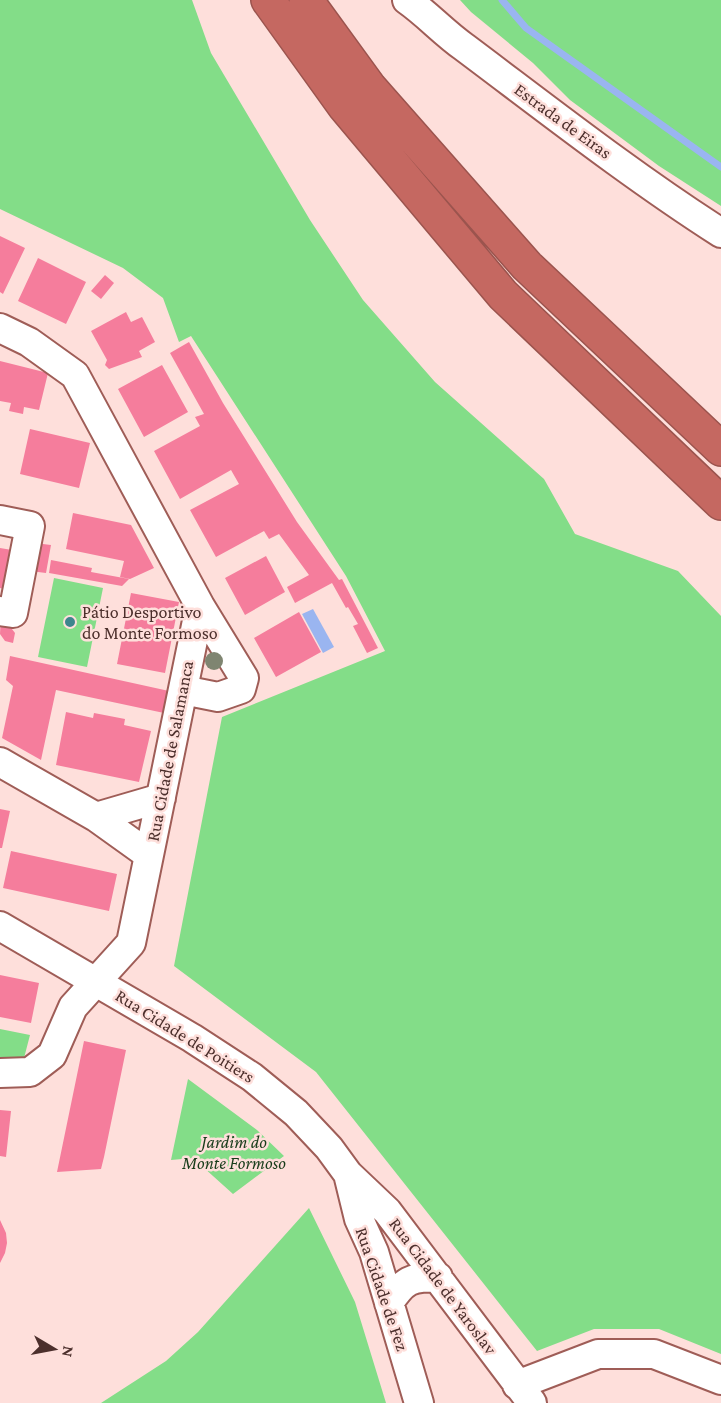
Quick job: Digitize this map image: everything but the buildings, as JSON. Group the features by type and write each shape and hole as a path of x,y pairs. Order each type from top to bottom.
{"highway":[{"path":"268,0 358,98 527,266 721,449"},
{"path":"306,0 358,98 503,295 721,503"}],"street":[{"name":"Estrada de Eiras","path":"409,1 452,39 678,206 721,233"},
{"path":"0,328 29,342 75,375 200,606 244,678 241,688 218,697 183,690"},
{"path":"0,520 30,526 13,613 0,611"},
{"name":"Rua Cidade de Salamanca","path":"0,1073 30,1072 52,1055 73,1007 131,943 200,606"},
{"path":"0,762 96,817 149,855"},
{"path":"96,817 161,798"},
{"name":"Rua Cidade de Poitiers","path":"0,926 192,1038 252,1077 296,1113 329,1148 348,1174"},
{"name":"Rua Cidade de Yaroslav","path":"348,1174 387,1211 525,1394"},
{"name":"Rua Cidade de Fez","path":"348,1174 359,1219 374,1252 419,1403"},
{"path":"389,1303 400,1286 418,1277 438,1277"},
{"path":"525,1394 598,1354 654,1354 721,1380"}],"green space":[{"path":"0,0 192,0 211,53 310,220 363,300 435,382 544,479 575,534 678,571 721,616 721,1354 659,1329 594,1329 537,1351 316,1072 174,966 222,717 385,651 346,576 191,336 179,342 163,298 123,268 0,209"},
{"path":"460,0 721,0 721,206 659,166 570,100 533,63 471,12"},
{"name":"Pátio Desportivo do Monte Formoso","path":"54,578 103,588 87,667 38,657"},
{"path":"0,1029 30,1035 23,1062 0,1062"},
{"name":"Jardim do Monte Formoso","path":"188,1079 257,1130 284,1156 233,1194 193,1158 171,1160"},
{"path":"309,1208 355,1302 386,1403 101,1403 166,1361 198,1332"}],"water":[{"path":"313,609 334,647 323,653 302,614"}],"waterway":[{"path":"502,0 526,28 721,167"}],"place":[{"name":"Pátio Desportivo do Monte Formoso","path":"70,622"}]}
